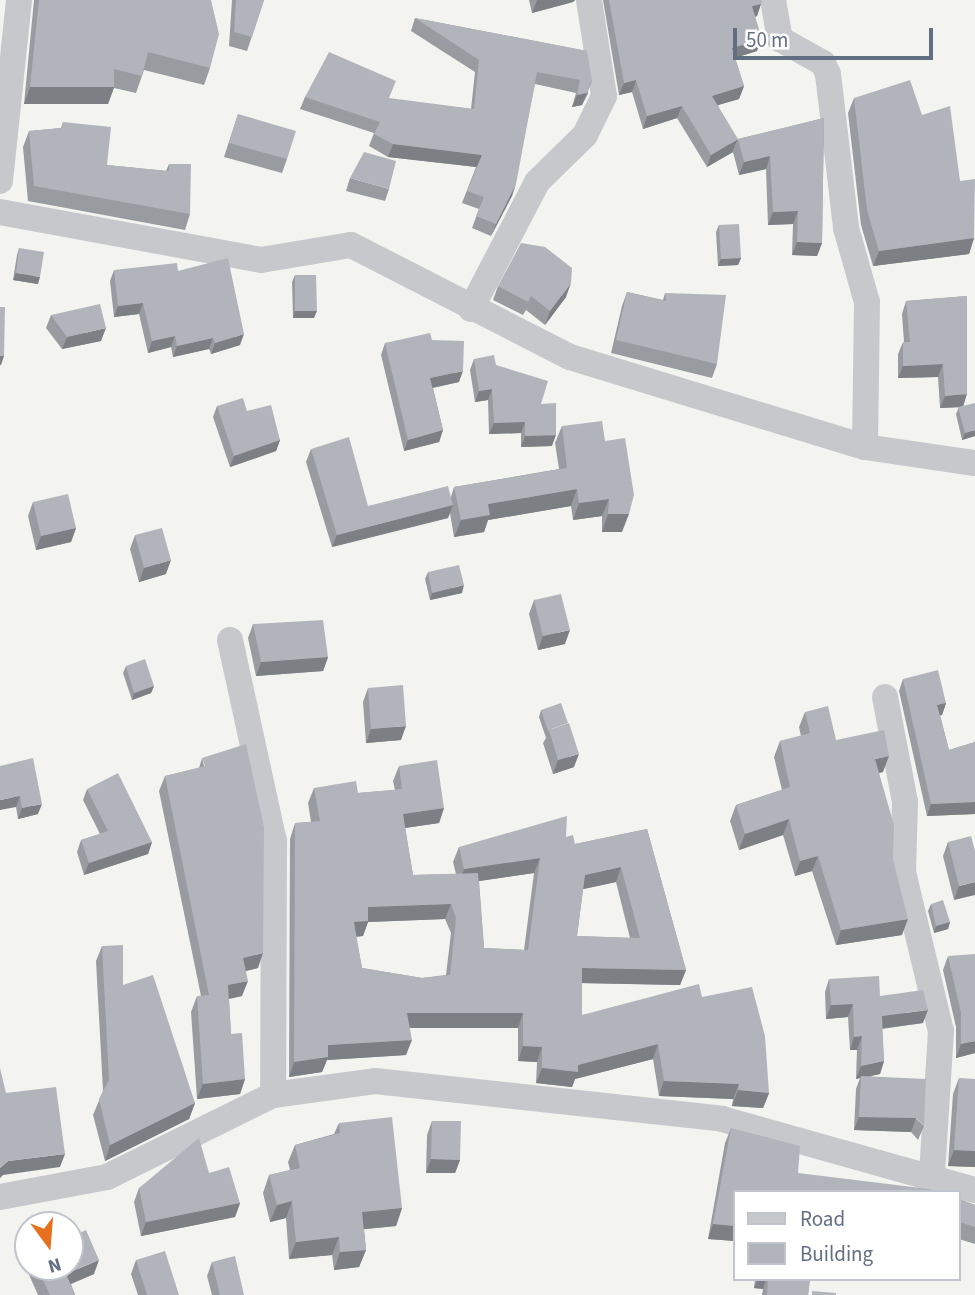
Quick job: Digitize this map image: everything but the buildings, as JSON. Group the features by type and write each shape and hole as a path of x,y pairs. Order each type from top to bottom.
{"street":[{"path":"0,181 19,0"},
{"path":"471,309 537,182 585,135 604,96 589,0"},
{"path":"773,0 780,39 822,63 828,74 846,228 867,302 866,447"},
{"path":"0,212 261,260 351,245 570,358 866,447 975,463"},
{"path":"230,640 274,841 272,1095"},
{"path":"885,697 903,780 904,872 941,1031 932,1177"},
{"path":"0,1196 107,1177 272,1095 375,1081 722,1119 975,1190"}]}
